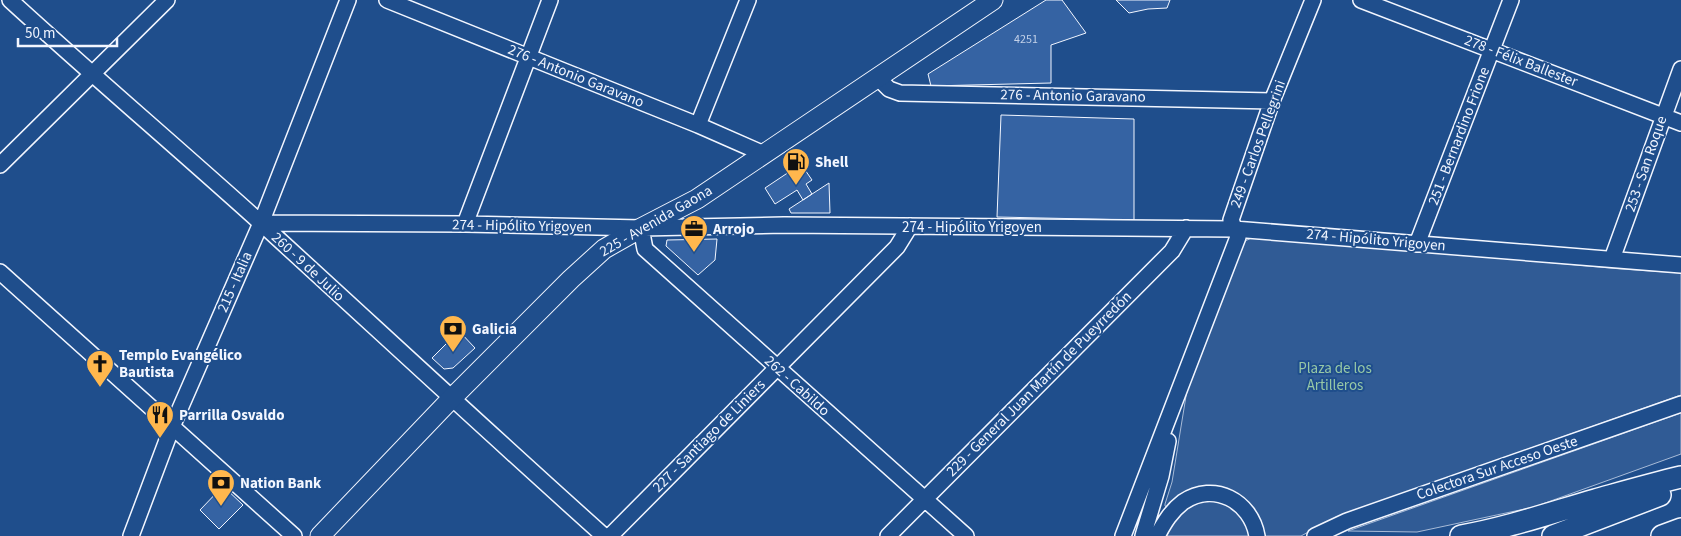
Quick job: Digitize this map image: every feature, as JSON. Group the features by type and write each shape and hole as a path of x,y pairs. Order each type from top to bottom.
{"highway":[{"path":"1461,536 1535,519 1595,500 1681,477"},
{"path":"1553,536 1681,486"},
{"path":"1662,536 1681,529"}],"main road":[{"name":"225 - Avenida Gaona","path":"320,536 451,399 604,249 697,199 993,0"}],"street":[{"name":"260 - 9 de Julio","path":"10,0 261,224 451,399 604,536"},
{"path":"0,165 167,0"},
{"name":"215 - Italia","path":"131,536 172,428 261,224 348,0"},
{"name":"276 - Antonio Garavano","path":"387,0 698,124 764,154"},
{"path":"465,224 550,0"},
{"path":"698,124 748,0"},
{"name":"249 - Carlos Pellegrini","path":"1123,536 1238,237 1231,220 1272,101 1313,0"},
{"name":"278 - Félix Ballester","path":"1361,0 1681,123"},
{"name":"251 - Bernardino Frione","path":"1417,244 1511,0"},
{"name":"253 - San Roque","path":"1612,260 1662,116 1681,68"},
{"name":"276 - Antonio Garavano","path":"878,78 889,89 900,93 1272,101"},
{"name":"274 - Hipólito Yrigoyen","path":"261,224 465,224 641,228 784,225 1234,229 1681,265"},
{"name":"227 - Santiago de Liniers","path":"610,536 897,247 910,226"},
{"name":"262 - Cabildo","path":"641,228 645,249 966,536"},
{"name":"229 - General Juan Martín de Pueyrredón","path":"888,536 1172,251 1186,228"},
{"path":"0,272 294,536"},
{"name":"249 - Carlos Pellegrini","path":"1143,536 1161,476 1176,400"},
{"name":"Colectora Sur Acceso Oeste","path":"1315,536 1347,520 1681,404"},
{"path":"1157,536 1164,522 1183,502 1206,493 1220,494 1235,500 1252,519 1257,536"}],"shaded area":[{"name":"Plaza de los Artilleros","path":"1256,236 1681,273 1681,395 1336,517 1301,536 1263,536 1237,494 1219,487 1195,488 1185,492 1167,507 1165,504 1172,482 1187,390 1242,245 1245,241"},
{"path":"1681,413 1681,454 1534,507 1417,532 1348,531"},
{"path":"1203,499 1223,501 1237,512 1248,527 1250,536 1167,536 1176,515 1182,509"}],"building":[{"path":"1046,0 1062,0 1086,33 1051,45 1051,83 931,86 928,74"},
{"path":"1116,0 1170,0 1167,8 1129,13"},
{"path":"1001,115 1134,119 1134,220 997,217"},
{"path":"801,164 812,180 806,184 812,194 803,200 797,190 775,204 765,188"},
{"path":"829,183 830,213 791,213 789,209"},
{"name":"Arrojo","path":"717,239 715,260 698,275 666,246 667,240"},
{"name":"Galicia","path":"459,331 475,348 453,368 444,369 432,358"},
{"name":"Nation Bank","path":"223,486 243,505 219,529 200,510"}],"place":[{"name":"Shell","path":"796,186"},
{"name":"Arrojo","path":"694,253"},
{"name":"Galicia","path":"453,353"},
{"name":"Templo Evangélico Bautista","path":"100,388"},
{"name":"Parrilla Osvaldo","path":"160,439"},
{"name":"Nation Bank","path":"221,507"}]}
